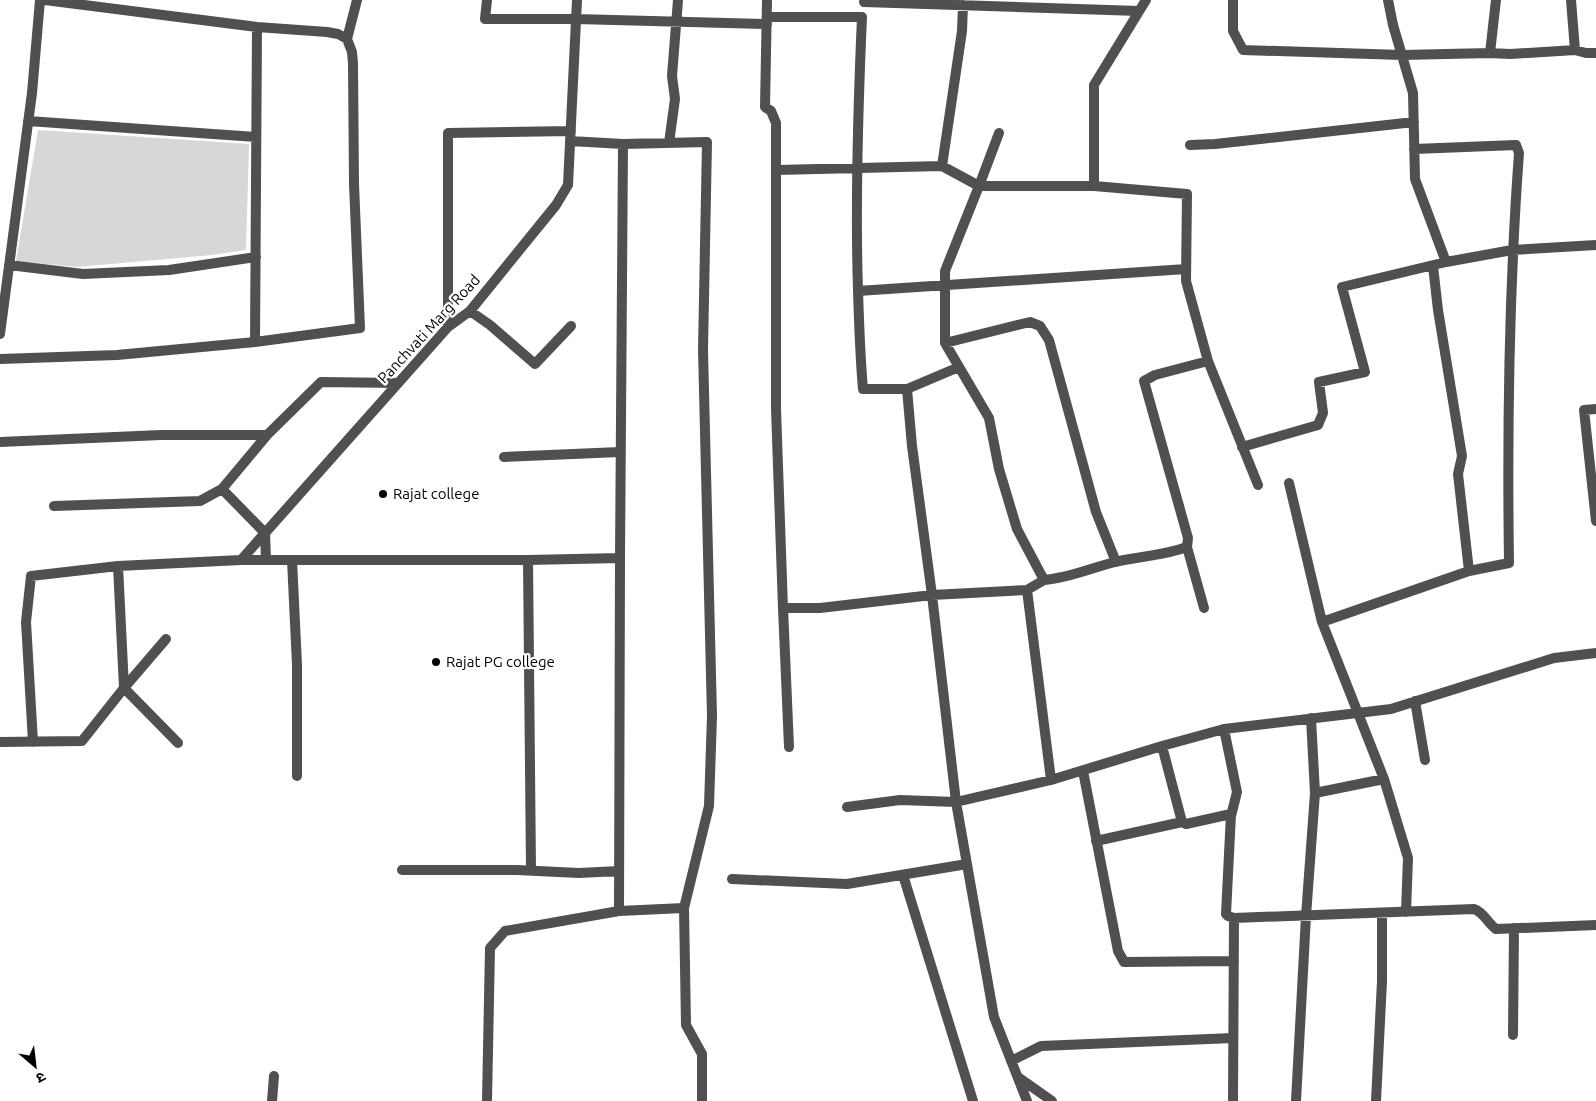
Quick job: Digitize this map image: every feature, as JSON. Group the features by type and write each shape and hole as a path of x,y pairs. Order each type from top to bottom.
{"street":[{"path":"0,334 28,121 40,0"},
{"path":"45,0 257,27 327,32 338,34 347,39"},
{"path":"0,359 116,355 256,342 360,328 354,184 353,64 352,52 347,39 357,0"},
{"path":"487,0 485,19 676,22 862,17"},
{"name":"Panchvati Marg Road","path":"241,560 448,326 470,311 556,205 568,185 577,0"},
{"path":"669,143 675,99 672,76 678,0"},
{"path":"767,0 765,107 771,111 776,123 776,409 789,747"},
{"path":"1094,186 1094,85 1146,0"},
{"path":"1233,0 1232,31 1243,50 1402,55 1510,54 1575,50 1596,53"},
{"path":"1388,0 1393,25 1413,93 1415,179 1446,262"},
{"path":"1490,53 1496,0"},
{"path":"1571,0 1575,50"},
{"path":"959,366 906,389 863,389 858,291 857,168 864,1 1139,10"},
{"path":"942,166 962,31 963,5"},
{"path":"256,342 257,27"},
{"path":"28,121 256,137"},
{"path":"1190,145 1414,122"},
{"path":"448,326 448,133 571,136 623,144 707,142 704,350 712,716 709,806 684,908 686,1025 702,1054 702,1101"},
{"path":"999,133 945,271 945,343 989,418 998,469 1017,529 1044,580"},
{"path":"619,911 623,144"},
{"path":"1322,622 1469,571 1509,563 1508,474 1512,250 1519,153 1516,145 1414,148"},
{"path":"776,170 942,166 979,186 1094,186 1186,194 1186,281 1208,361 1258,485"},
{"path":"1242,447 1318,425 1323,413 1318,382 1365,372 1342,287 1446,262 1512,250 1596,245"},
{"path":"9,265 83,274 169,270 256,257"},
{"path":"1433,266 1438,310 1462,456 1458,474 1469,571"},
{"path":"858,291 1186,269"},
{"path":"470,311 490,325 535,364 571,326"},
{"path":"945,343 1030,322 1040,326 1049,340 1096,512 1116,562"},
{"path":"1204,608 1187,547 1188,538 1144,381 1155,375 1208,361"},
{"path":"54,506 200,501 222,489 267,435 321,382 398,383"},
{"path":"906,389 956,802 994,1017 1027,1101"},
{"path":"1596,409 1584,410 1596,521"},
{"path":"0,442 161,435 267,435"},
{"path":"504,457 620,452"},
{"path":"1289,483 1322,622 1384,779 1408,858 1406,912"},
{"path":"222,489 265,533 266,560"},
{"path":"784,608 820,608 932,595 1027,590 1044,580 1060,578 1116,562 1172,553 1187,547"},
{"path":"33,742 26,622 30,576 118,566 241,560 528,560 620,558"},
{"path":"292,560 296,664 297,776"},
{"path":"528,560 531,871"},
{"path":"118,566 124,688 178,743"},
{"path":"1027,590 1052,780"},
{"path":"0,742 82,741 166,639"},
{"path":"847,807 900,800 956,802 1052,780 1224,729 1391,709 1554,658 1596,653"},
{"path":"1415,702 1424,760"},
{"path":"1296,1101 1315,793 1312,718"},
{"path":"1224,729 1237,792 1231,816 1226,914 1228,916 1234,918 1306,916 1474,909 1481,912 1490,925 1496,929 1596,925"},
{"path":"1162,746 1182,822"},
{"path":"1083,771 1118,951 1124,962 1234,961"},
{"path":"1315,793 1384,779"},
{"path":"1096,841 1182,822 1186,824 1229,813 1231,816"},
{"path":"732,879 847,884 967,864"},
{"path":"402,870 580,873 619,871"},
{"path":"903,875 973,1101"},
{"path":"487,1101 490,948 505,931 619,911 684,908"},
{"path":"1376,1101 1382,981 1382,913"},
{"path":"1232,1101 1234,918"},
{"path":"1513,1035 1514,928"},
{"path":"1012,1061 1041,1046 1233,1038"},
{"path":"271,1100 274,1076"},
{"path":"1018,1077 1052,1101"}],"shaded area":[{"path":"38,130 249,144 246,250 212,255 77,267 16,261"}],"place":[{"name":"Rajat college","path":"383,494"},
{"name":"Rajat PG college","path":"436,662"}]}
